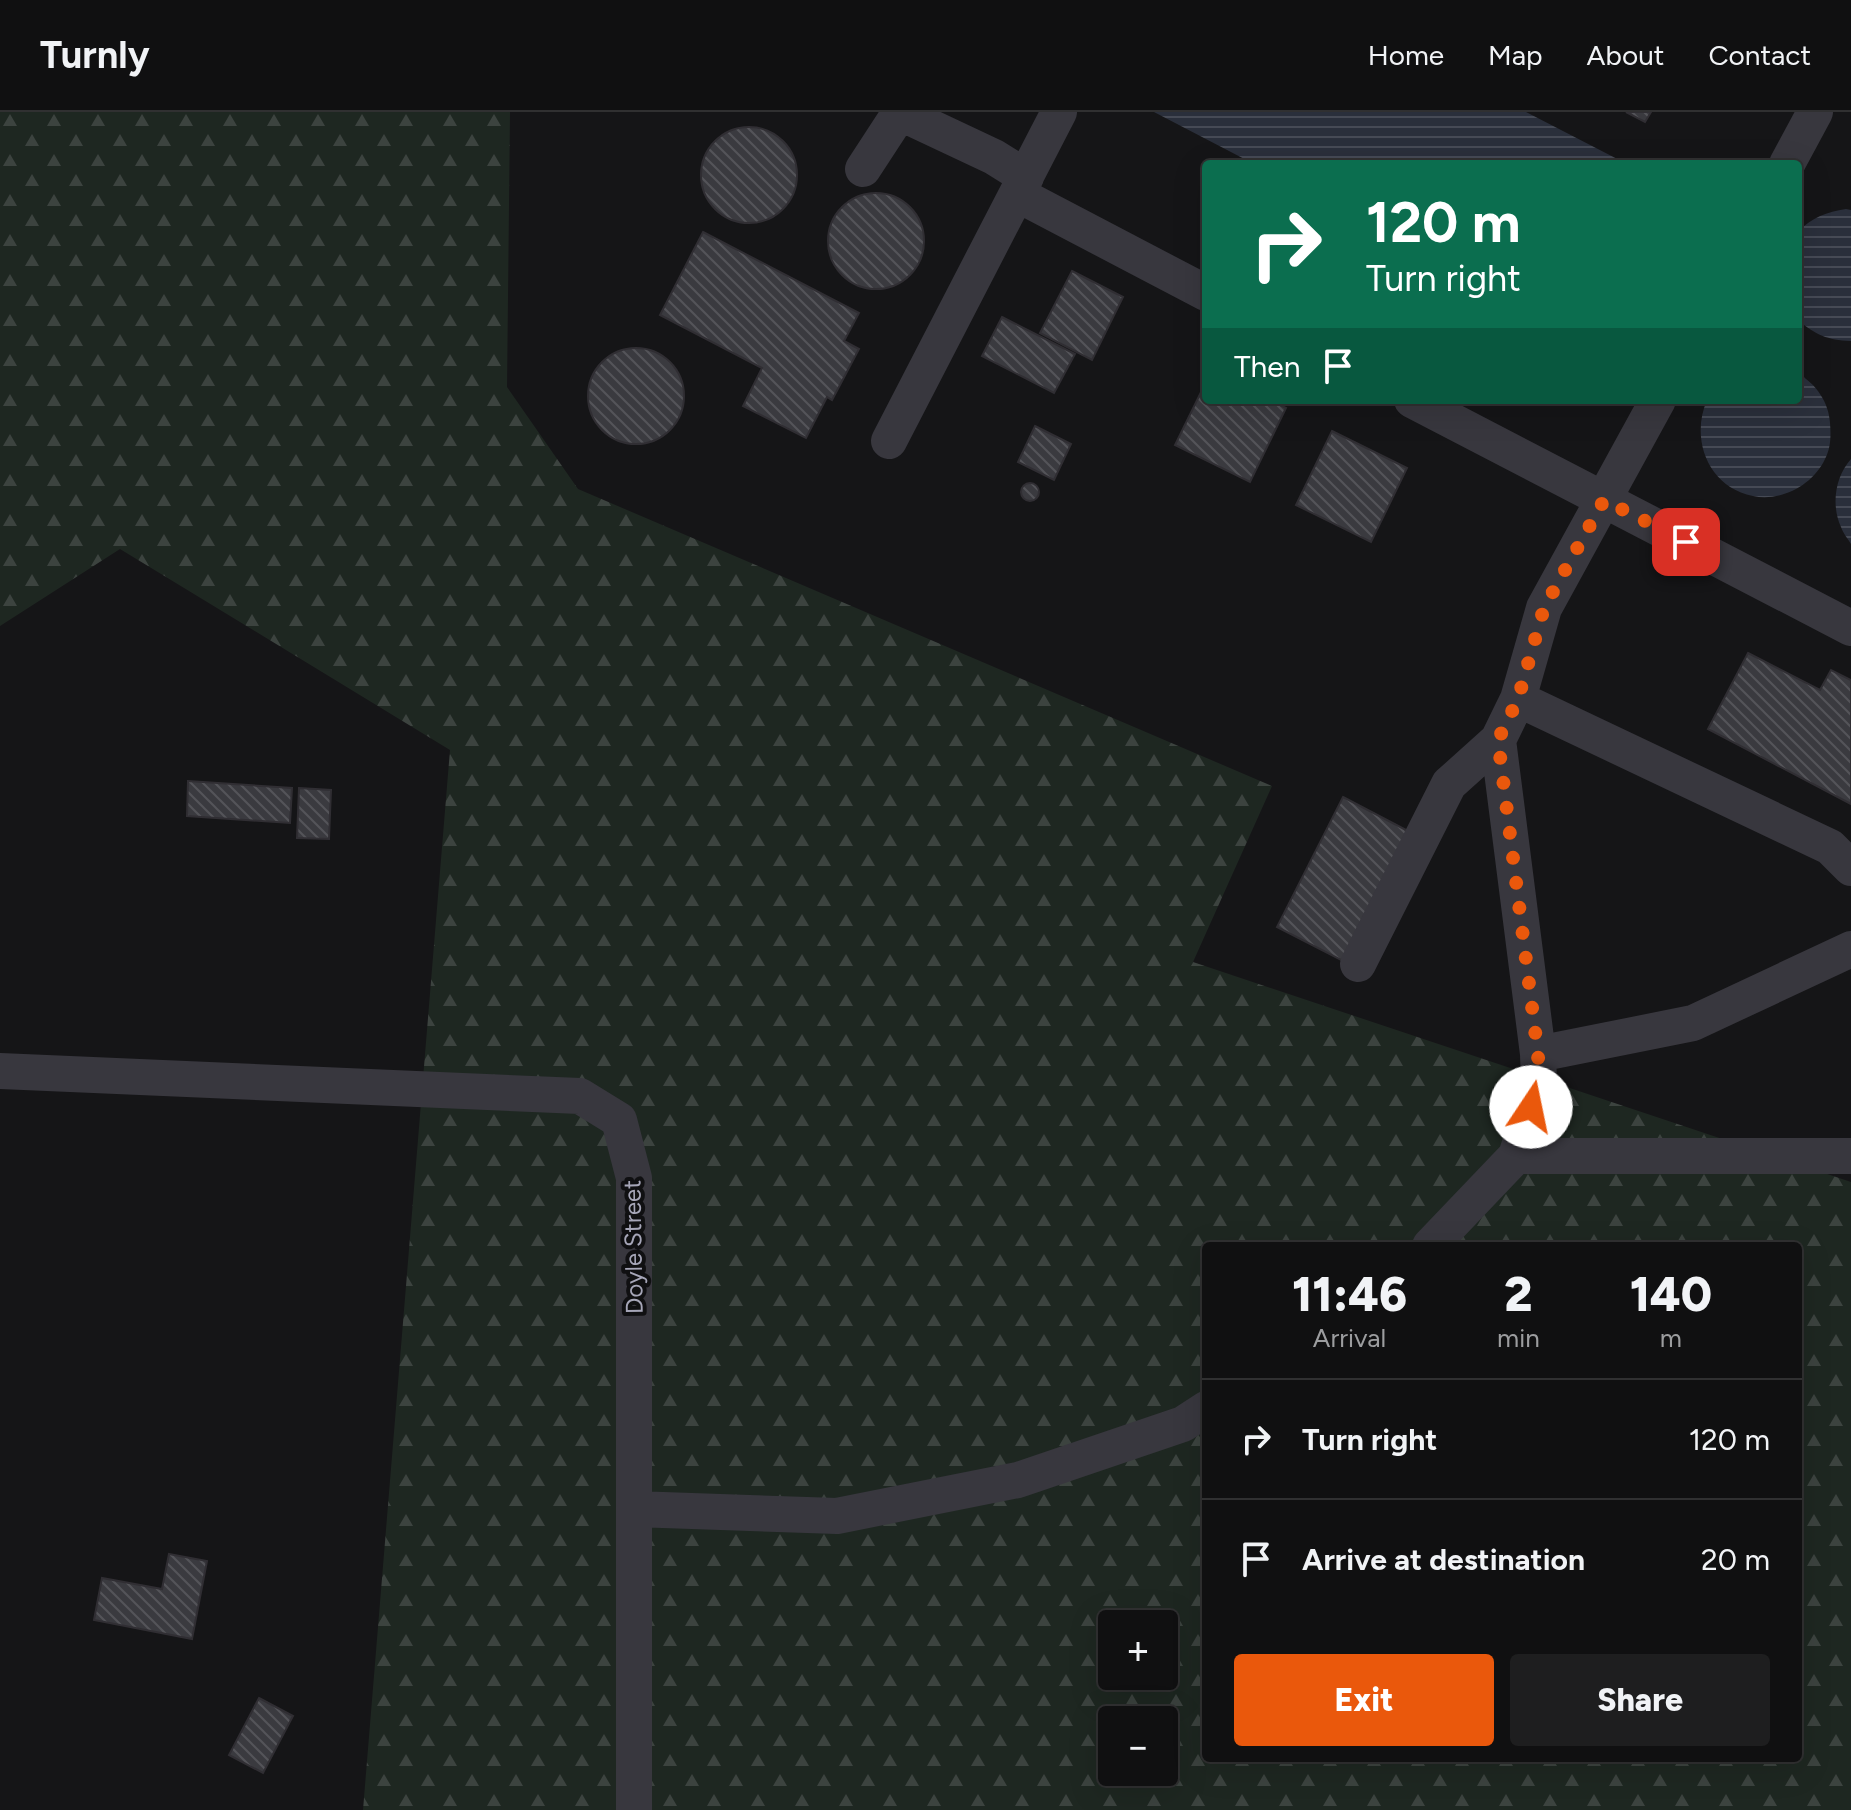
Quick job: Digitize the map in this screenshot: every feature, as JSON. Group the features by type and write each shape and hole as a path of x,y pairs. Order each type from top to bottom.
{"street":[{"path":"889,441 1059,112"},
{"path":"1789,160 1815,112"},
{"path":"863,169 895,120 909,117 994,157 1022,186 1202,291"},
{"path":"1420,404 1851,628"},
{"path":"1358,964 1449,784 1498,740 1518,699 1544,608 1656,404"},
{"path":"1518,699 1830,847 1851,868"},
{"path":"1434,1242 1516,1156 1539,1082 1498,740"},
{"path":"1538,1054 1693,1023 1851,949"},
{"name":"Doyle Street","path":"0,1071 580,1096 619,1120 634,1178 634,1810"},
{"path":"1516,1156 1851,1156"},
{"path":"634,1509 837,1516 1018,1480 1183,1424 1202,1412"}],"green space":[{"path":"0,112 510,112 507,387 578,489 1272,786 1193,962 1851,1182 1851,1810 363,1810 450,750 120,549 0,626"}],"water":[{"path":"1154,112 1526,112 1619,160 1246,160"},
{"path":"1851,210 1851,341 1822,336 1802,323 1802,228 1832,212"},
{"path":"1802,376 1816,388 1827,408 1830,423 1828,450 1813,477 1795,490 1774,496 1753,496 1724,483 1714,472 1702,445 1702,415 1706,404 1802,404"},
{"path":"1851,459 1851,544 1838,518 1836,492 1841,474"}],"building":[{"path":"1626,112 1651,112 1645,122"},
{"path":"749,127 768,130 783,141 794,156 797,175 794,194 783,209 768,220 749,223 730,220 715,209 704,194 701,175 704,156 715,141 730,130"},
{"path":"876,193 895,196 910,207 921,222 924,241 921,260 910,275 895,286 876,289 857,286 842,275 831,260 828,241 831,222 842,207 857,196"},
{"path":"703,232 859,313 844,341 859,349 832,400 827,397 806,438 743,406 762,368 660,315"},
{"path":"1072,271 1123,297 1092,360 1040,333"},
{"path":"1002,317 1075,354 1054,393 982,356"},
{"path":"627,348 645,348 663,356 676,369 684,387 681,415 663,436 645,444 627,444 609,436 596,423 588,405 588,387 596,369 609,356"},
{"path":"1202,390 1202,404 1278,404 1286,408 1250,482 1175,445"},
{"path":"1035,426 1071,444 1054,480 1018,462"},
{"path":"1332,431 1407,468 1371,542 1296,505"},
{"path":"1030,483 1039,492 1030,501 1021,492"},
{"path":"1748,653 1820,690 1831,670 1851,680 1851,804 1708,729"},
{"path":"188,781 292,788 290,823 187,816"},
{"path":"299,788 331,790 329,839 297,838"},
{"path":"1343,797 1408,831 1343,961 1277,927"},
{"path":"169,1554 207,1561 192,1639 94,1620 102,1578 162,1589"},
{"path":"259,1698 293,1716 263,1773 229,1755"}],"route":[{"path":"1531,1107 1539,1082 1538,1054 1498,740 1518,699 1544,608 1604,500 1686,542"}]}
